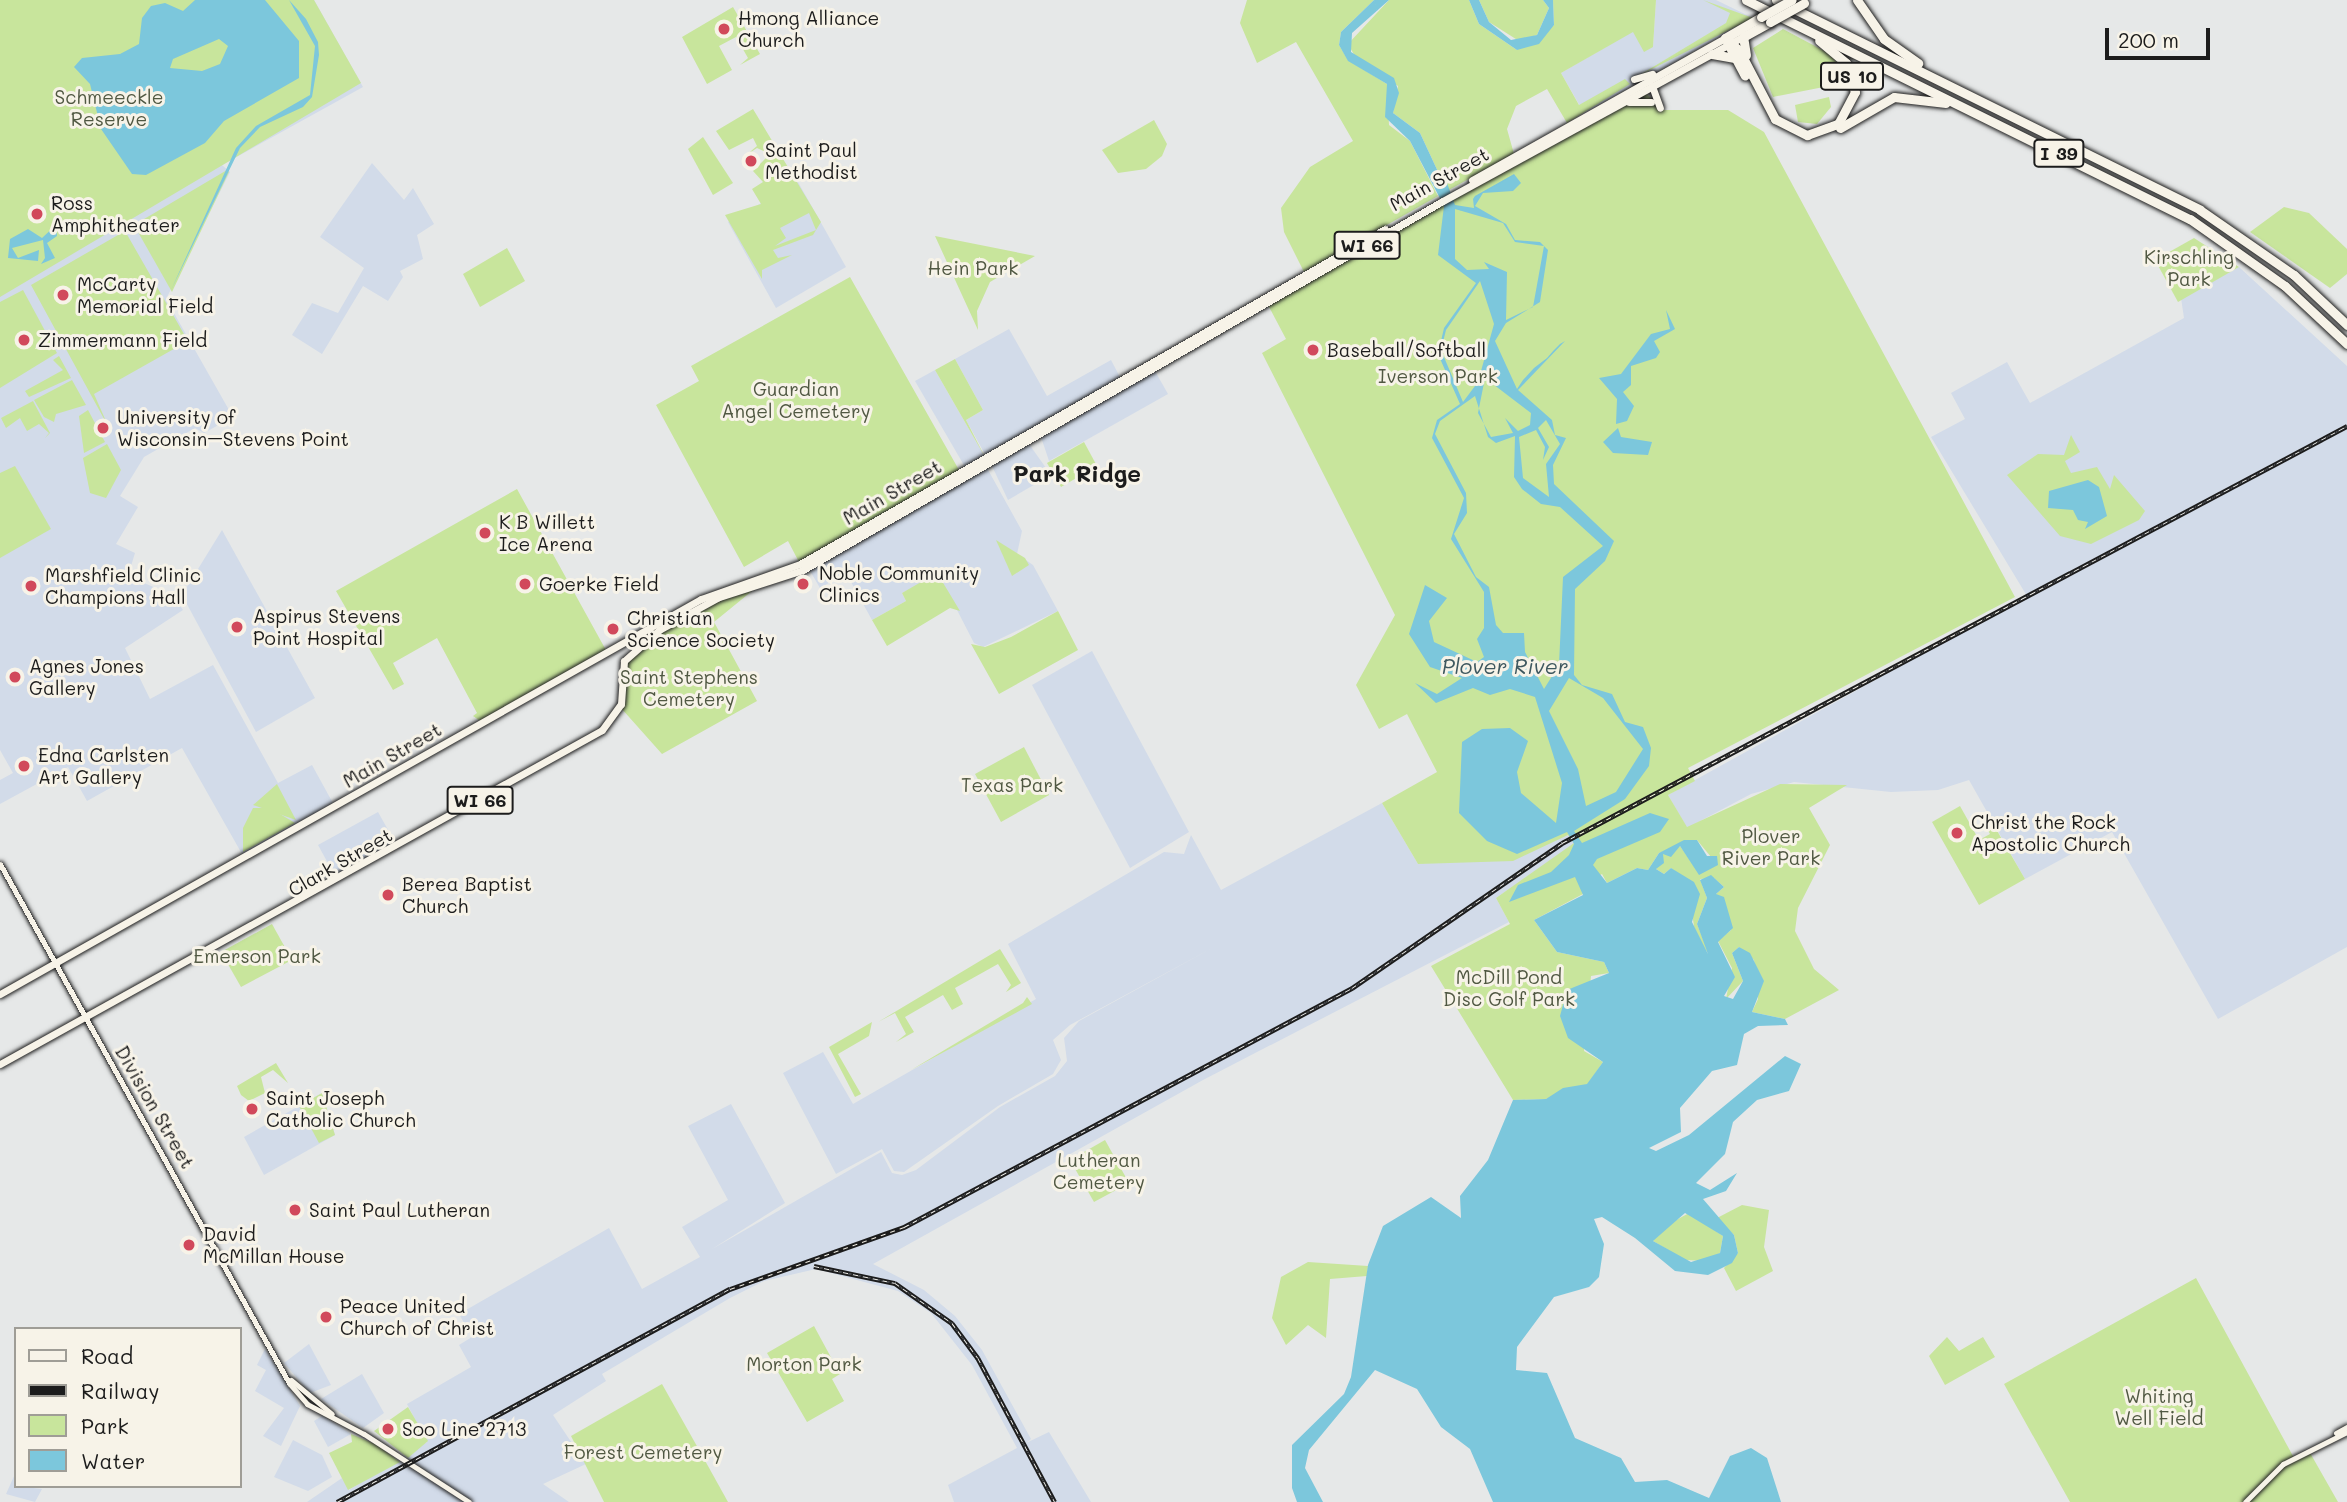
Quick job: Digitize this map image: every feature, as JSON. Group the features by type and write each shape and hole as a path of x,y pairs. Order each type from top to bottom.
{"highway":[{"name":"US 10","path":"1738,0 1817,38 1842,58 1854,81 1850,110 1819,134 1786,128 1766,105 1743,37"},
{"name":"I 39","path":"1746,0 2208,231 2285,286 2347,344"},
{"name":"I 39","path":"1776,0 2200,210 2294,275 2347,325"},
{"name":"Main Street","path":"1743,37 1792,0"},
{"path":"1857,0 1894,48 1983,101"},
{"name":"Main Street","path":"1728,42 1766,20 1807,2"},
{"path":"1728,42 1766,105"},
{"path":"1728,42 1772,124 1792,136 1825,136 1875,104 1905,96 1986,118"},
{"path":"1709,51 1735,58"}],"main road":[{"name":"Main Street","path":"641,641 712,600 803,570 1679,62 1743,37"},
{"name":"Main Street","path":"1450,194 1606,112 1639,85 1652,86 1709,51"},
{"path":"1639,85 1709,51"},
{"path":"1652,86 1660,108"},
{"path":"1606,112 1635,100 1651,102"},
{"name":"Main Street","path":"0,995 701,599 800,564 1440,200"},
{"name":"Clark Street","path":"0,1064 602,730 618,711 623,666 641,641"},
{"name":"Division Street","path":"0,864 280,1367 304,1395 469,1502"},
{"path":"2245,1502 2275,1470 2347,1429"}],"shaded area":[{"name":"University of Wisconsin–Stevens Point","path":"0,0 314,0 363,87 222,165 230,172 166,299 233,417 204,433 195,428 144,457 120,496 138,507 116,544 135,553 128,576 174,596 183,610 125,648 150,699 213,665 278,783 312,765 334,805 242,854 182,748 87,801 68,767 0,804 0,780 13,773 0,750"},
{"path":"1656,0 1716,0 1753,18 1584,113 1561,73 1633,31 1653,47"},
{"path":"372,163 404,200 413,188 434,224 417,235 423,259 400,271 403,277 388,301 363,286 322,354 292,335 312,303 338,313 364,268 320,237"},
{"path":"798,182 846,267 776,308 728,222"},
{"path":"2239,267 2347,366 2347,947 2218,1019 2112,832 2025,879 1969,780 1938,790 1891,792 1794,782 1751,794 1687,828 1668,795 2027,596 1931,437 1965,419 1951,393 2007,362 2030,403 2184,318 2181,298"},
{"path":"1009,329 1047,396 1111,360 1121,379 986,456 966,420 983,410 955,359"},
{"path":"935,370 985,457 965,467 915,381"},
{"path":"1155,371 1168,394 1049,461 1041,437"},
{"path":"1029,444 1051,475 1008,500 992,466"},
{"path":"987,468 1022,531 1017,554 1033,565 1058,611 983,647 974,643 939,575 902,593 906,601 872,620 846,573 820,588 809,569"},
{"name":"Aspirus Stevens Point Hospital","path":"222,530 315,698 256,732 182,595"},
{"path":"1092,651 1189,832 1130,868 1032,685"},
{"path":"1382,803 1418,864 1569,835 1574,844 1496,898 1509,922 1203,1080 873,1264 924,1290 955,1316 982,1350 1031,1439 1026,1443 1049,1432 1091,1502 954,1502 948,1485 1017,1448 972,1365 931,1313 898,1291 816,1269 764,1281 730,1298 602,1374 606,1381 553,1415 586,1464 543,1484 569,1502 307,1502 342,1478 349,1490 427,1442 407,1404 471,1367 459,1345 472,1337 459,1314 609,1228 642,1289 700,1257 682,1227 728,1200 688,1126 731,1104 785,1203 712,1249 881,1152 892,1173 902,1175 916,1170 1000,1107 1055,1076 1067,1061 1064,1038 1079,1021 1214,947 1070,1025 1053,1040 1061,1060 1053,1074 998,1106 904,1172 894,1171 882,1149 836,1174 783,1073 823,1052 853,1104 1036,999 1008,944 1164,852 1184,854 1191,835 1221,890"},
{"path":"378,812 396,844 335,876 318,845"},
{"path":"322,1093 335,1135 264,1175 244,1137"},
{"path":"309,1344 331,1385 310,1393 284,1363"},
{"path":"265,1349 300,1406 281,1446 263,1436 284,1408 255,1391 266,1370 257,1365"},
{"path":"362,1374 384,1413 363,1428 321,1399"},
{"path":"322,1416 351,1434 328,1447 314,1421"},
{"path":"293,1440 322,1455 332,1477 308,1491 274,1477"},
{"path":"14,1476 14,1488 42,1489 35,1502 6,1494"}],"green space":[{"name":"Schmeeckle Reserve","path":"0,0 314,0 361,83 0,297"},
{"path":"1247,0 1374,0 1341,32 1339,45 1348,60 1387,84 1389,125 1410,141 1438,196 1304,272 1284,232 1281,208 1310,167 1353,141 1296,42 1257,63 1240,23"},
{"path":"1389,0 1469,0 1479,24 1517,50 1554,25 1553,0 1656,0 1653,47 1644,52 1633,32 1561,73 1579,105 1625,79 1630,84 1567,123 1547,89 1516,106 1507,129 1514,154 1447,191 1447,183 1469,162 1446,179 1440,176 1420,133 1393,113 1398,86 1356,58 1348,44"},
{"path":"1479,0 1543,0 1549,8 1537,35 1519,41 1489,22"},
{"path":"1703,0 1753,18 1638,76 1726,23 1730,13"},
{"path":"733,7 760,54 740,65 748,58 736,37 719,46 732,70 707,84 682,37"},
{"path":"1783,29 1830,54 1837,63 1830,72 1839,84 1773,97 1753,48"},
{"path":"1643,91 1664,110 1728,110 1764,132 2015,597 1688,768 1695,781 1668,795 1687,827 1780,784 1847,785 1809,808 1830,845 1798,908 1795,931 1814,969 1839,990 1785,1019 1752,1012 1758,999 1754,960 1739,947 1732,953 1743,981 1726,999 1732,968 1718,941 1731,930 1716,894 1724,887 1714,878 1700,879 1707,898 1697,924 1709,954 1696,939 1687,881 1671,868 1664,874 1656,869 1663,854 1680,846 1696,869 1703,872 1716,863 1697,840 1659,853 1648,870 1637,868 1607,883 1602,874 1581,886 1583,894 1534,920 1557,952 1604,962 1609,973 1591,976 1584,1051 1603,1062 1588,1084 1546,1099 1513,1100 1431,966 1510,924 1496,898 1574,843 1568,835 1513,861 1418,864 1382,803 1437,772 1407,714 1379,729 1356,685 1395,615 1262,353 1286,339 1267,303"},
{"path":"1829,97 1831,107 1817,124 1798,122 1795,105"},
{"path":"753,109 821,222 813,235 773,250 778,258 792,255 762,270 762,279 725,215 761,204 752,189 763,182 753,171 770,154 757,148 745,156 757,146 753,138 729,150 716,131","holes":["809,213 816,230 775,246 786,238 780,228"]},
{"path":"1154,120 1167,144 1162,156 1146,169 1118,173 1102,150"},
{"path":"703,137 733,183 713,195 688,149"},
{"path":"227,170 229,172 172,292 134,225"},
{"path":"2284,207 2309,213 2347,249 2347,274 2330,288 2250,232"},
{"path":"125,231 188,341 94,394 109,428 31,285"},
{"name":"Hein Park","path":"935,236 1035,256 990,282 977,311 978,330"},
{"name":"Kirschling Park","path":"2194,238 2239,267 2178,302 2155,260"},
{"path":"507,248 525,281 480,307 463,274"},
{"name":"Guardian Angel Cemetery","path":"850,277 959,470 799,562 788,541 744,567 656,405 699,381 691,366"},
{"name":"Zimmermann Field","path":"23,290 57,353 0,388 0,302"},
{"path":"59,356 71,378 29,397 25,391 63,370 53,360"},
{"path":"955,359 983,410 966,420 985,457 935,370"},
{"path":"72,380 86,405 56,414 54,422 44,417 34,400"},
{"path":"33,401 50,433 45,438 49,433 39,424 27,431 20,418 6,428 1,418"},
{"path":"88,410 105,442 84,453 79,416"},
{"path":"2071,435 2080,452 2065,461 2071,473 2097,467 2110,489 2114,475 2145,511 2139,520 2091,544 2060,536 2007,475 2038,454 2064,455"},
{"path":"1084,442 1097,466 1061,487 1047,463"},
{"path":"107,444 121,470 106,498 90,493 83,458"},
{"path":"15,466 51,529 0,558 0,473"},
{"path":"517,489 607,652 483,723 473,716 477,713 437,638 393,663 404,684 393,690 336,591"},
{"path":"996,540 1025,558 1029,565 1012,576"},
{"path":"936,571 960,611 950,608 887,646 872,620 906,601 902,593 928,578 935,581"},
{"name":"Saint Stephens Cemetery","path":"752,591 714,622 757,701 662,754 621,708 628,659 638,646 712,603"},
{"path":"1058,611 1078,650 999,694 971,644 985,647 1011,637"},
{"name":"Texas Park","path":"1024,747 1049,795 1001,822 975,774"},
{"path":"277,784 296,820 253,805"},
{"path":"1960,806 1979,840 1990,834 1985,825 1992,822 2025,879 1979,905 1932,822"},
{"path":"253,808 270,808 295,823 243,852 243,828"},
{"name":"Emerson Park","path":"272,924 292,960 241,987 221,952"},
{"path":"1000,949 1021,983 1006,992 1011,985 998,964 955,988 963,1004 952,1010 943,995 905,1017 914,1032 896,1042 906,1034 895,1013 878,1022"},
{"path":"1027,997 1032,1004 911,1070 1023,1003"},
{"path":"872,1022 869,1036 838,1054 861,1094 855,1097 829,1047"},
{"path":"276,1063 288,1083 273,1070 261,1077 265,1093 249,1101 241,1095 237,1086"},
{"path":"322,1093 335,1135 319,1143 299,1106"},
{"name":"Lutheran Cemetery","path":"1105,1140 1129,1183 1094,1202 1070,1160"},
{"path":"1742,1205 1769,1210 1764,1247 1773,1271 1736,1291 1724,1268 1738,1253 1734,1235 1717,1218"},
{"path":"1689,1213 1723,1236 1720,1253 1706,1261 1685,1260 1653,1241 1660,1229"},
{"path":"1308,1262 1368,1266 1367,1276 1330,1279 1326,1338 1308,1325 1286,1345 1272,1318 1281,1277"},
{"name":"Whiting Well Field","path":"2196,1278 2294,1458 2309,1451 2338,1502 2070,1502 2004,1384"},
{"name":"Morton Park","path":"814,1326 840,1374 832,1379 844,1401 807,1422 767,1353"},
{"path":"1947,1337 1959,1351 1983,1337 1995,1357 1945,1385 1929,1356"},
{"name":"Forest Cemetery","path":"662,1384 728,1502 604,1502 571,1436"},
{"path":"408,1407 428,1441 408,1458 374,1431"},
{"path":"351,1434 375,1444 400,1462 348,1490 329,1453 352,1442"}],"water":[{"path":"195,0 265,0 299,41 299,78 224,121 205,143 146,175 132,174 101,129 90,84 74,67 82,58 120,54 139,44 142,18 151,6 165,3 183,11","holes":["219,39 228,46 220,64 202,71 170,68 173,59"]},
{"path":"289,0 306,19 318,42 319,55 312,97 303,107 260,127 240,148 171,290 236,148 256,126 310,95 315,46"},
{"name":"Plover River","path":"1374,0 1389,0 1352,33 1351,52 1394,78 1399,93 1393,113 1420,133 1440,176 1446,179 1473,158 1447,183 1455,205 1474,208 1475,196 1514,174 1521,183 1513,191 1483,193 1475,206 1506,224 1515,240 1540,242 1544,246 1515,242 1503,223 1455,209 1455,259 1467,270 1489,269 1484,262 1507,272 1506,320 1528,309 1506,323 1495,341 1517,389 1534,368 1565,341 1518,390 1552,420 1555,435 1566,438 1553,465 1554,484 1614,541 1605,561 1575,589 1574,675 1582,685 1612,694 1625,722 1643,727 1651,748 1649,766 1625,799 1574,831 1582,843 1650,813 1669,819 1660,832 1597,859 1593,865 1607,883 1637,868 1648,870 1659,853 1684,840 1697,840 1707,856 1717,856 1718,865 1699,875 1680,846 1671,857 1663,854 1664,863 1656,869 1664,874 1671,868 1694,882 1700,894 1692,922 1708,954 1697,924 1707,898 1700,880 1711,875 1724,887 1716,894 1724,897 1733,928 1718,942 1735,977 1724,996 1733,999 1743,981 1732,953 1739,947 1750,953 1764,981 1752,1012 1785,1019 1788,1025 1758,1026 1744,1034 1737,1065 1712,1071 1680,1108 1681,1132 1649,1148 1656,1151 1689,1135 1785,1056 1801,1064 1789,1091 1757,1100 1733,1122 1725,1154 1696,1183 1710,1190 1737,1173 1726,1191 1703,1199 1734,1235 1738,1253 1732,1263 1708,1275 1675,1271 1635,1238 1602,1217 1594,1219 1604,1244 1599,1277 1589,1287 1554,1297 1517,1347 1516,1370 1547,1373 1575,1438 1621,1458 1635,1482 1667,1480 1709,1498 1730,1456 1751,1448 1767,1458 1781,1502 1493,1502 1470,1449 1441,1427 1417,1389 1375,1370 1309,1450 1305,1468 1323,1502 1297,1502 1292,1488 1292,1445 1344,1394 1351,1377 1368,1265 1383,1226 1431,1197 1461,1218 1460,1196 1488,1160 1513,1100 1546,1099 1563,1088 1587,1084 1603,1062 1568,1038 1560,1016 1567,990 1609,973 1604,962 1557,952 1534,920 1583,895 1575,877 1509,902 1518,885 1551,872 1569,855 1574,844 1567,832 1517,854 1487,841 1459,813 1462,742 1482,729 1510,728 1528,741 1517,772 1521,793 1556,823 1562,783 1535,697 1510,689 1490,695 1473,688 1436,703 1415,683 1437,694 1462,678 1430,667 1409,634 1425,585 1447,598 1429,621 1434,642 1477,662 1484,657 1477,639 1484,628 1484,592 1451,539 1464,498 1432,438 1437,420 1460,404 1438,354 1444,328 1476,283 1438,255 1444,206 1410,141 1385,117 1387,84 1348,61 1339,45 1341,32","holes":["1480,281 1494,324 1478,382 1463,402 1441,350 1446,330","1485,378 1531,413 1530,425 1518,431 1505,418 1513,433 1491,437 1484,424 1488,437 1496,443 1515,436 1514,477 1522,489 1541,504 1560,507 1603,546 1563,577 1559,665 1544,689 1525,652 1524,633 1503,633 1496,625 1489,587 1476,577 1454,534 1467,513 1466,493 1435,434 1440,421 1475,396 1479,408","1546,420 1560,444 1546,464 1549,497 1523,478 1519,437 1536,430 1545,447 1543,460 1549,447 1538,428","1569,678 1603,698 1643,749 1616,792 1586,806 1578,769 1549,711","1685,1213 1723,1236 1720,1253 1691,1262 1653,1241"]},
{"path":"1469,0 1479,0 1489,22 1511,40 1537,35 1549,8 1543,0 1553,0 1554,25 1539,44 1517,50 1479,24"},
{"path":"56,225 57,236 47,243 55,258 41,264 45,258 43,240 12,248 18,258 39,250 38,261 8,258 10,239 28,229 42,238"},
{"path":"1544,246 1548,250 1540,302 1533,306"},
{"path":"1666,310 1675,329 1654,341 1660,352 1656,358 1631,366 1631,385 1623,392 1634,406 1627,421 1616,424 1617,399 1599,378 1621,374 1651,334 1670,329"},
{"path":"1618,428 1621,437 1652,442 1648,455 1613,453 1603,442"},
{"path":"2088,480 2099,487 2107,516 2085,529 2088,522 2078,520 2073,510 2048,508 2049,491"}],"railway":[{"path":"337,1502 730,1289 904,1227 1352,988 1562,843 2347,426"},
{"path":"814,1266 895,1283 952,1323 978,1358 1055,1502"}],"place":[{"name":"Hmong Alliance Church","path":"724,29"},
{"name":"Saint Paul Methodist","path":"751,161"},
{"name":"Ross Amphitheater","path":"37,214"},
{"name":"McCarty Memorial Field","path":"63,295"},
{"name":"Zimmermann Field","path":"24,340"},
{"name":"Baseball/Softball","path":"1313,350"},
{"name":"University of Wisconsin–Stevens Point","path":"103,428"},
{"name":"K B Willett Ice Arena","path":"485,533"},
{"name":"Goerke Field","path":"525,584"},
{"name":"Noble Community Clinics","path":"803,584"},
{"name":"Marshfield Clinic Champions Hall","path":"31,586"},
{"name":"Aspirus Stevens Point Hospital","path":"237,627"},
{"name":"Christian Science Society","path":"613,629"},
{"name":"Agnes Jones Gallery","path":"15,677"},
{"name":"Edna Carlsten Art Gallery","path":"24,766"},
{"name":"Christ the Rock Apostolic Church","path":"1957,833"},
{"name":"Berea Baptist Church","path":"388,895"},
{"name":"Saint Joseph Catholic Church","path":"252,1109"},
{"name":"Saint Paul Lutheran","path":"295,1210"},
{"name":"David McMillan House","path":"189,1245"},
{"name":"Peace United Church of Christ","path":"326,1317"},
{"name":"Soo Line 2713","path":"388,1429"}],"district":[{"name":"Park Ridge","path":"1077,473"}],"park label":[{"name":"Iverson Park","path":"1438,376"},
{"name":"Plover River Park","path":"1771,847"},
{"name":"McDill Pond Disc Golf Park","path":"1509,988"}]}
